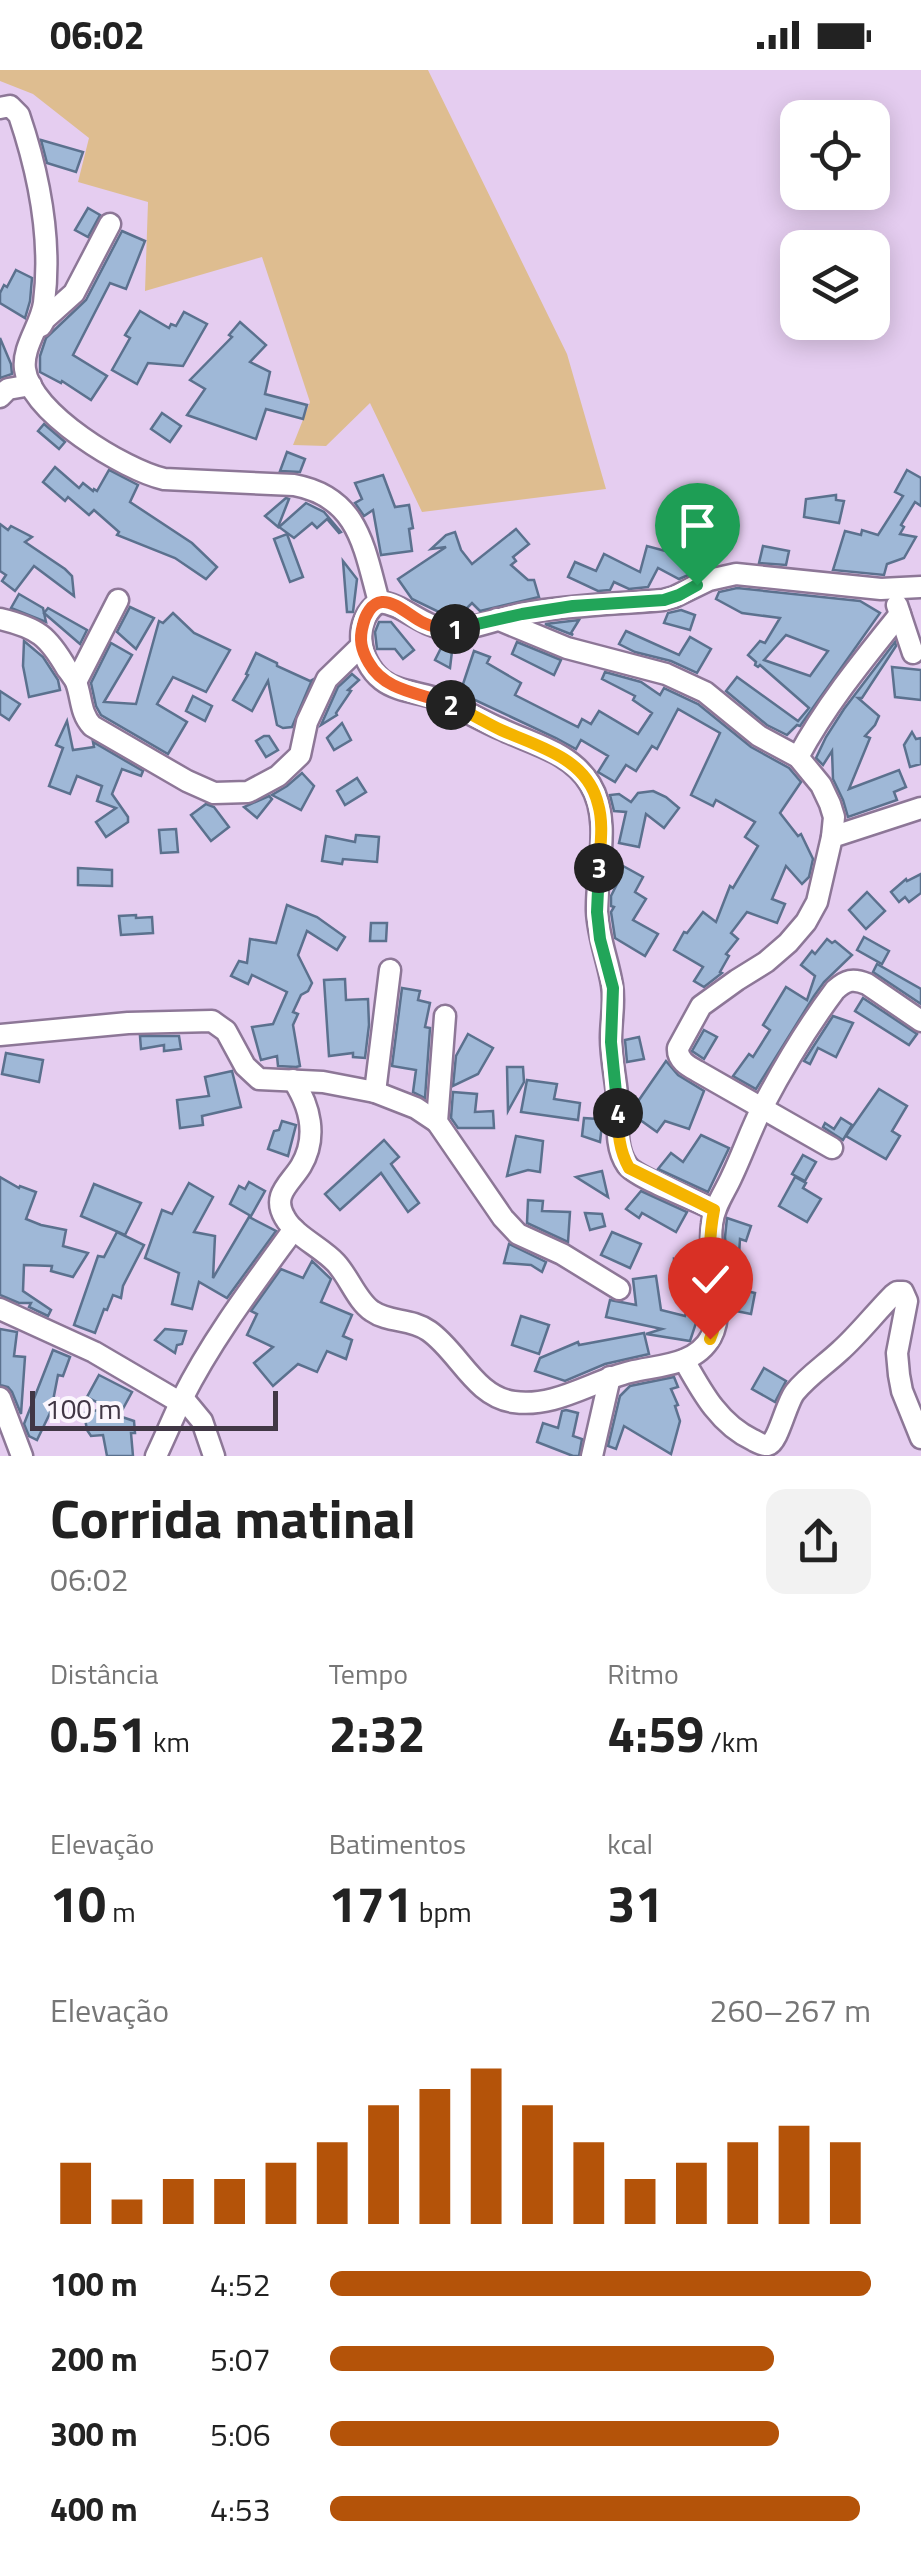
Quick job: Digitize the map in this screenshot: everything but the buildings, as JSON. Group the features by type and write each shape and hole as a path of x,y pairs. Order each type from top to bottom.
{"street":[{"path":"0,108 10,106 19,115 42,204 45,294 24,364 42,402 70,428 148,476 294,486 311,488 329,497 355,524 379,602"},
{"path":"30,345 45,319 74,293 110,224"},
{"path":"0,397 8,389 31,385"},
{"path":"714,1210 634,1172 622,1154 611,1042 613,988 597,912 600,818 590,784 564,758 544,748 449,704 381,680 361,646 364,619 379,602 428,625 466,628 573,606 664,600 709,580 736,574 892,589 921,588"},
{"path":"892,589 913,653"},
{"path":"76,682 118,600"},
{"path":"798,757 851,674 900,614"},
{"path":"0,619 40,633 60,655 76,682 86,719 92,726 214,792 239,793 261,786 300,755 307,722 327,680 361,646"},
{"path":"497,619 567,648 687,682 771,744 798,757 821,784 834,817 832,837 816,902 806,922 766,962 702,1006 678,1054 686,1064 832,1148"},
{"path":"832,837 921,808"},
{"path":"375,1092 390,970"},
{"path":"293,1080 307,1104 310,1128 301,1166 279,1200 294,1230 338,1265 368,1308 430,1331 497,1397 524,1403 553,1400 610,1378 684,1360 700,1350 710,1339 716,1320 710,1240 714,1210 762,1108 825,1004 848,980 857,980 921,1022"},
{"path":"438,1122 445,1016"},
{"path":"0,1035 128,1022 212,1021 226,1031 254,1076 264,1080 323,1082 375,1092 416,1108 438,1122 518,1234 562,1254 619,1289"},
{"path":"156,1456 182,1400 234,1312 294,1230"},
{"path":"684,1360 708,1402 729,1424 750,1439 768,1445 778,1435 786,1406 798,1388 841,1351 893,1295 903,1292 908,1301 897,1353 899,1375 921,1438"},
{"path":"0,1308 94,1352 182,1400 202,1421 214,1456"},
{"path":"592,1456 610,1378"},
{"path":"0,1398 22,1456"}],"shaded area":[{"path":"0,70 428,70 567,354 606,489 422,512 370,403 326,446 293,445 310,402 262,257 145,291 148,202 78,182 89,138 33,94 0,81"}],"route":[{"path":"697,585 664,600 573,606 452,630 428,625 379,602 364,619 361,646 381,680 463,710 544,748 564,758 590,784 600,818 597,912 613,988 611,1042 622,1154 634,1172 714,1210 710,1240 716,1320 710,1339"}]}
